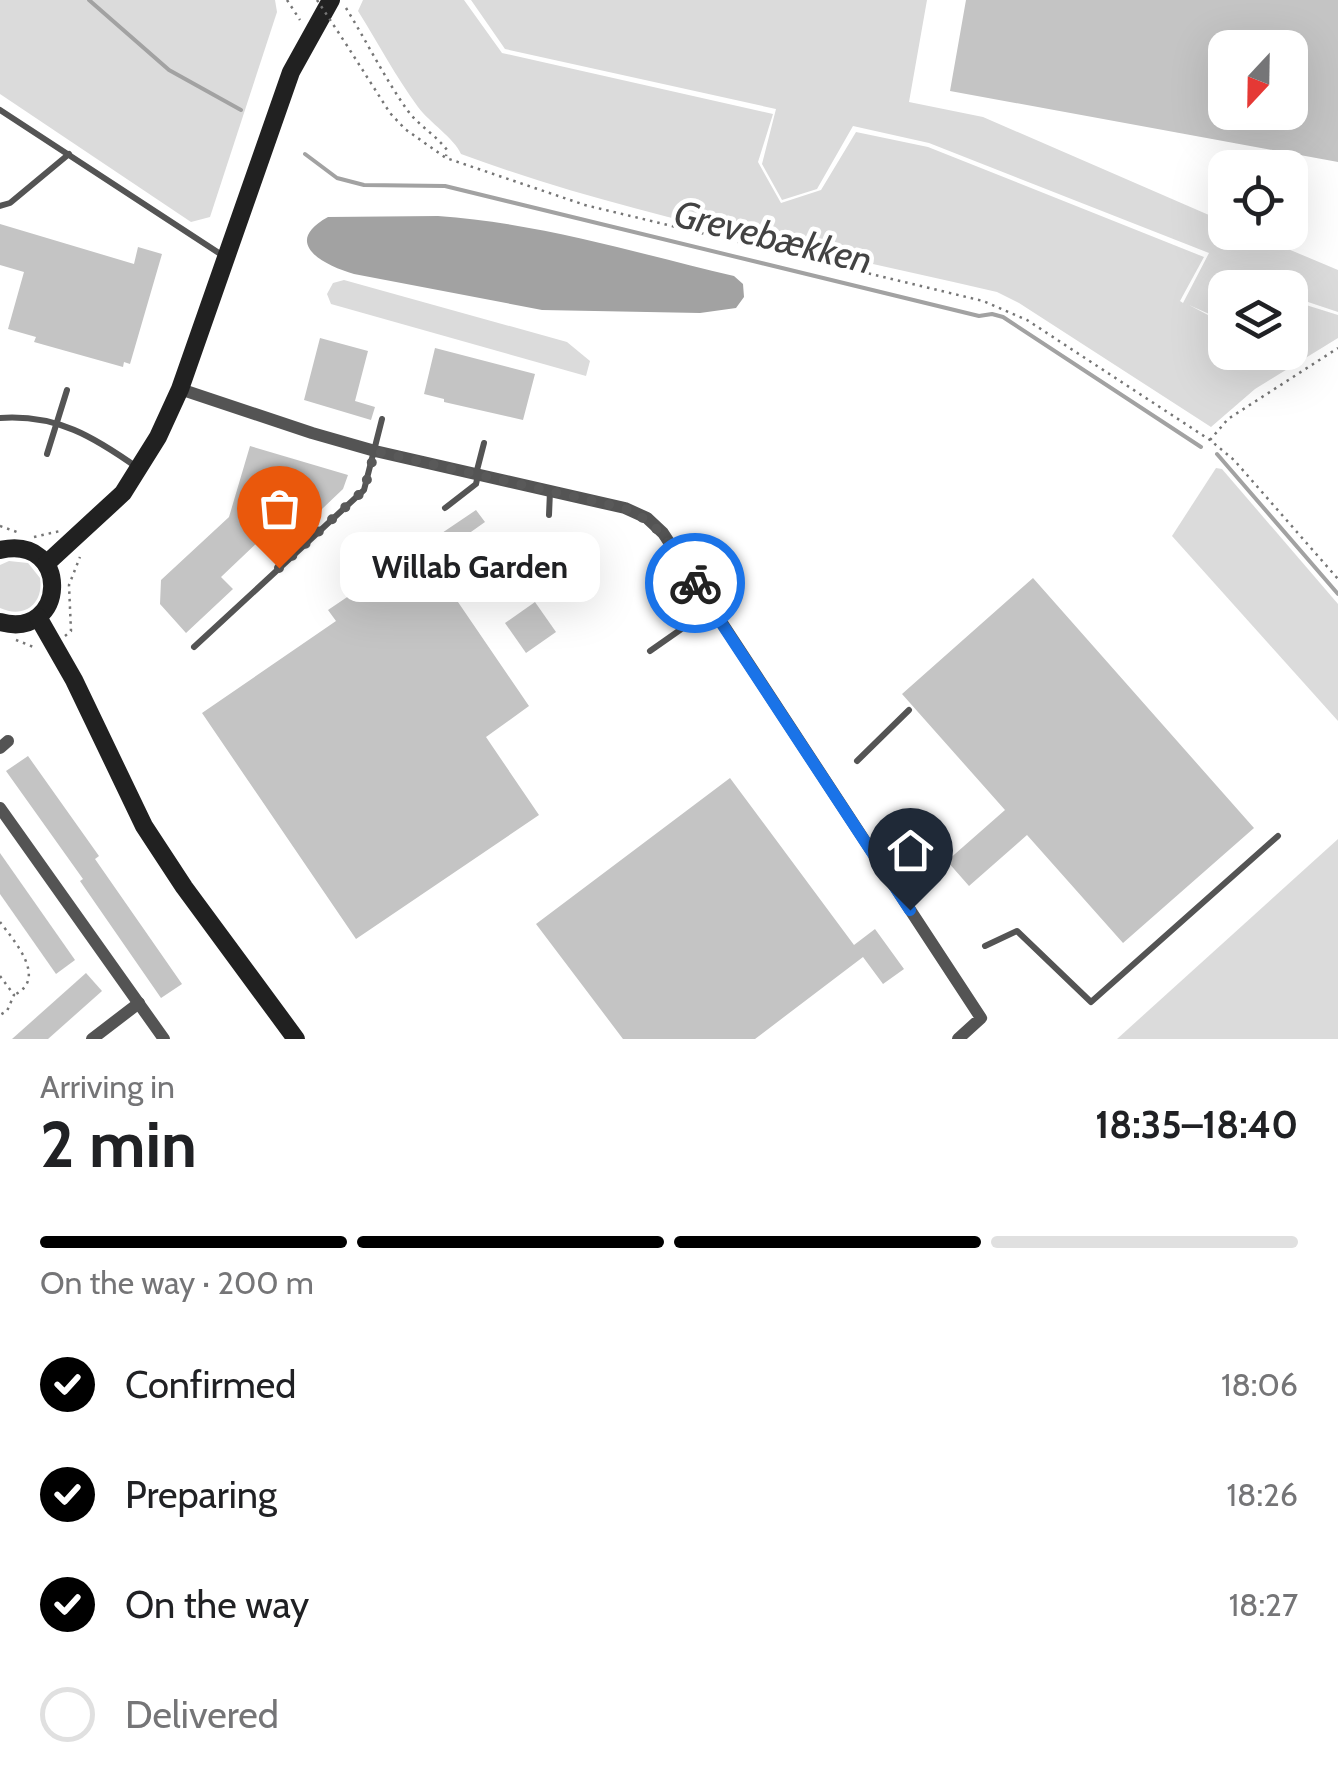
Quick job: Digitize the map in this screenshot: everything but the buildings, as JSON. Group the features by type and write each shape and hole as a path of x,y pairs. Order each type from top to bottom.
{"street":[{"path":"46,564 96,521 140,469 180,389 291,72 331,0"},
{"path":"180,389 312,434 624,508 647,518 663,533 981,1018 958,1039"},
{"path":"0,550 26,549 46,564 53,592 38,618 16,625 0,622"},
{"path":"38,618 74,680 144,826 296,1039"},
{"path":"0,808 164,1039"},
{"path":"92,1039 139,1003"}],"lane":[{"path":"0,110 225,257"},
{"path":"0,206 10,203 69,154"},
{"path":"47,454 67,390"},
{"path":"0,418 36,418 90,434 140,469"},
{"path":"194,646 364,490 382,418"},
{"path":"445,508 476,484 484,444"},
{"path":"549,515 550,490"},
{"path":"650,651 711,608"},
{"path":"856,761 909,710"},
{"path":"984,946 1016,930 1090,1002 1278,836"}],"path":[{"path":"288,0 310,34"},
{"path":"317,0 390,113 415,137 446,158 585,205 1008,310 1210,440 1234,460 1338,578"},
{"path":"341,0 404,106 420,127 442,143 447,150 446,158"},
{"path":"1210,440 1228,419 1338,348"},
{"path":"0,526 36,537 59,530"},
{"path":"0,922 29,966 24,990 14,995 7,1011 0,1015"},
{"path":"0,976 14,995"}],"shaded area":[{"path":"0,0 275,0 277,12 210,217 191,222 0,94"},
{"path":"363,0 464,0 502,53 773,114 758,162 781,203 821,190 856,132 928,147 1204,257 1180,301 1183,303 1209,253 929,143 853,126 817,189 782,200 762,164 776,109 505,49 471,0 927,0 909,102 983,117 1208,215 1208,250 1290,250 1338,270 1338,312 1308,302 1308,270 1208,270 1208,313 1189,305 1208,315 1208,370 1286,370 1255,389 1211,427 997,292 659,215 461,154 418,107 358,11"},
{"path":"438,216 550,232 734,276 743,284 744,297 736,308 700,313 542,310 354,274 320,259 307,244 314,227 328,217"},
{"path":"344,280 567,342 590,361 586,376 331,304 327,294 333,283"},
{"path":"1308,306 1338,315 1338,338 1308,356"},
{"path":"1216,468 1222,469 1338,604 1338,721 1172,536"},
{"path":"9,561 28,563 40,578 35,602 17,612 0,608 0,565"},
{"path":"1338,839 1338,1039 1117,1039"}],"waterway":[{"name":"Grevebækken","path":"89,0 169,70 241,110"},
{"name":"Grevebækken","path":"305,154 337,178 364,185 445,186 979,316 1003,317 1201,447"},
{"name":"Grevebækken","path":"1217,454 1338,594"}],"way so far":[{"path":"279,568 364,490 375,451 624,508 647,518 663,533 695,583"}],"place":[{"name":"Willab Garden","path":"279,568"}],"route":[{"path":"695,583 910,910"}]}
